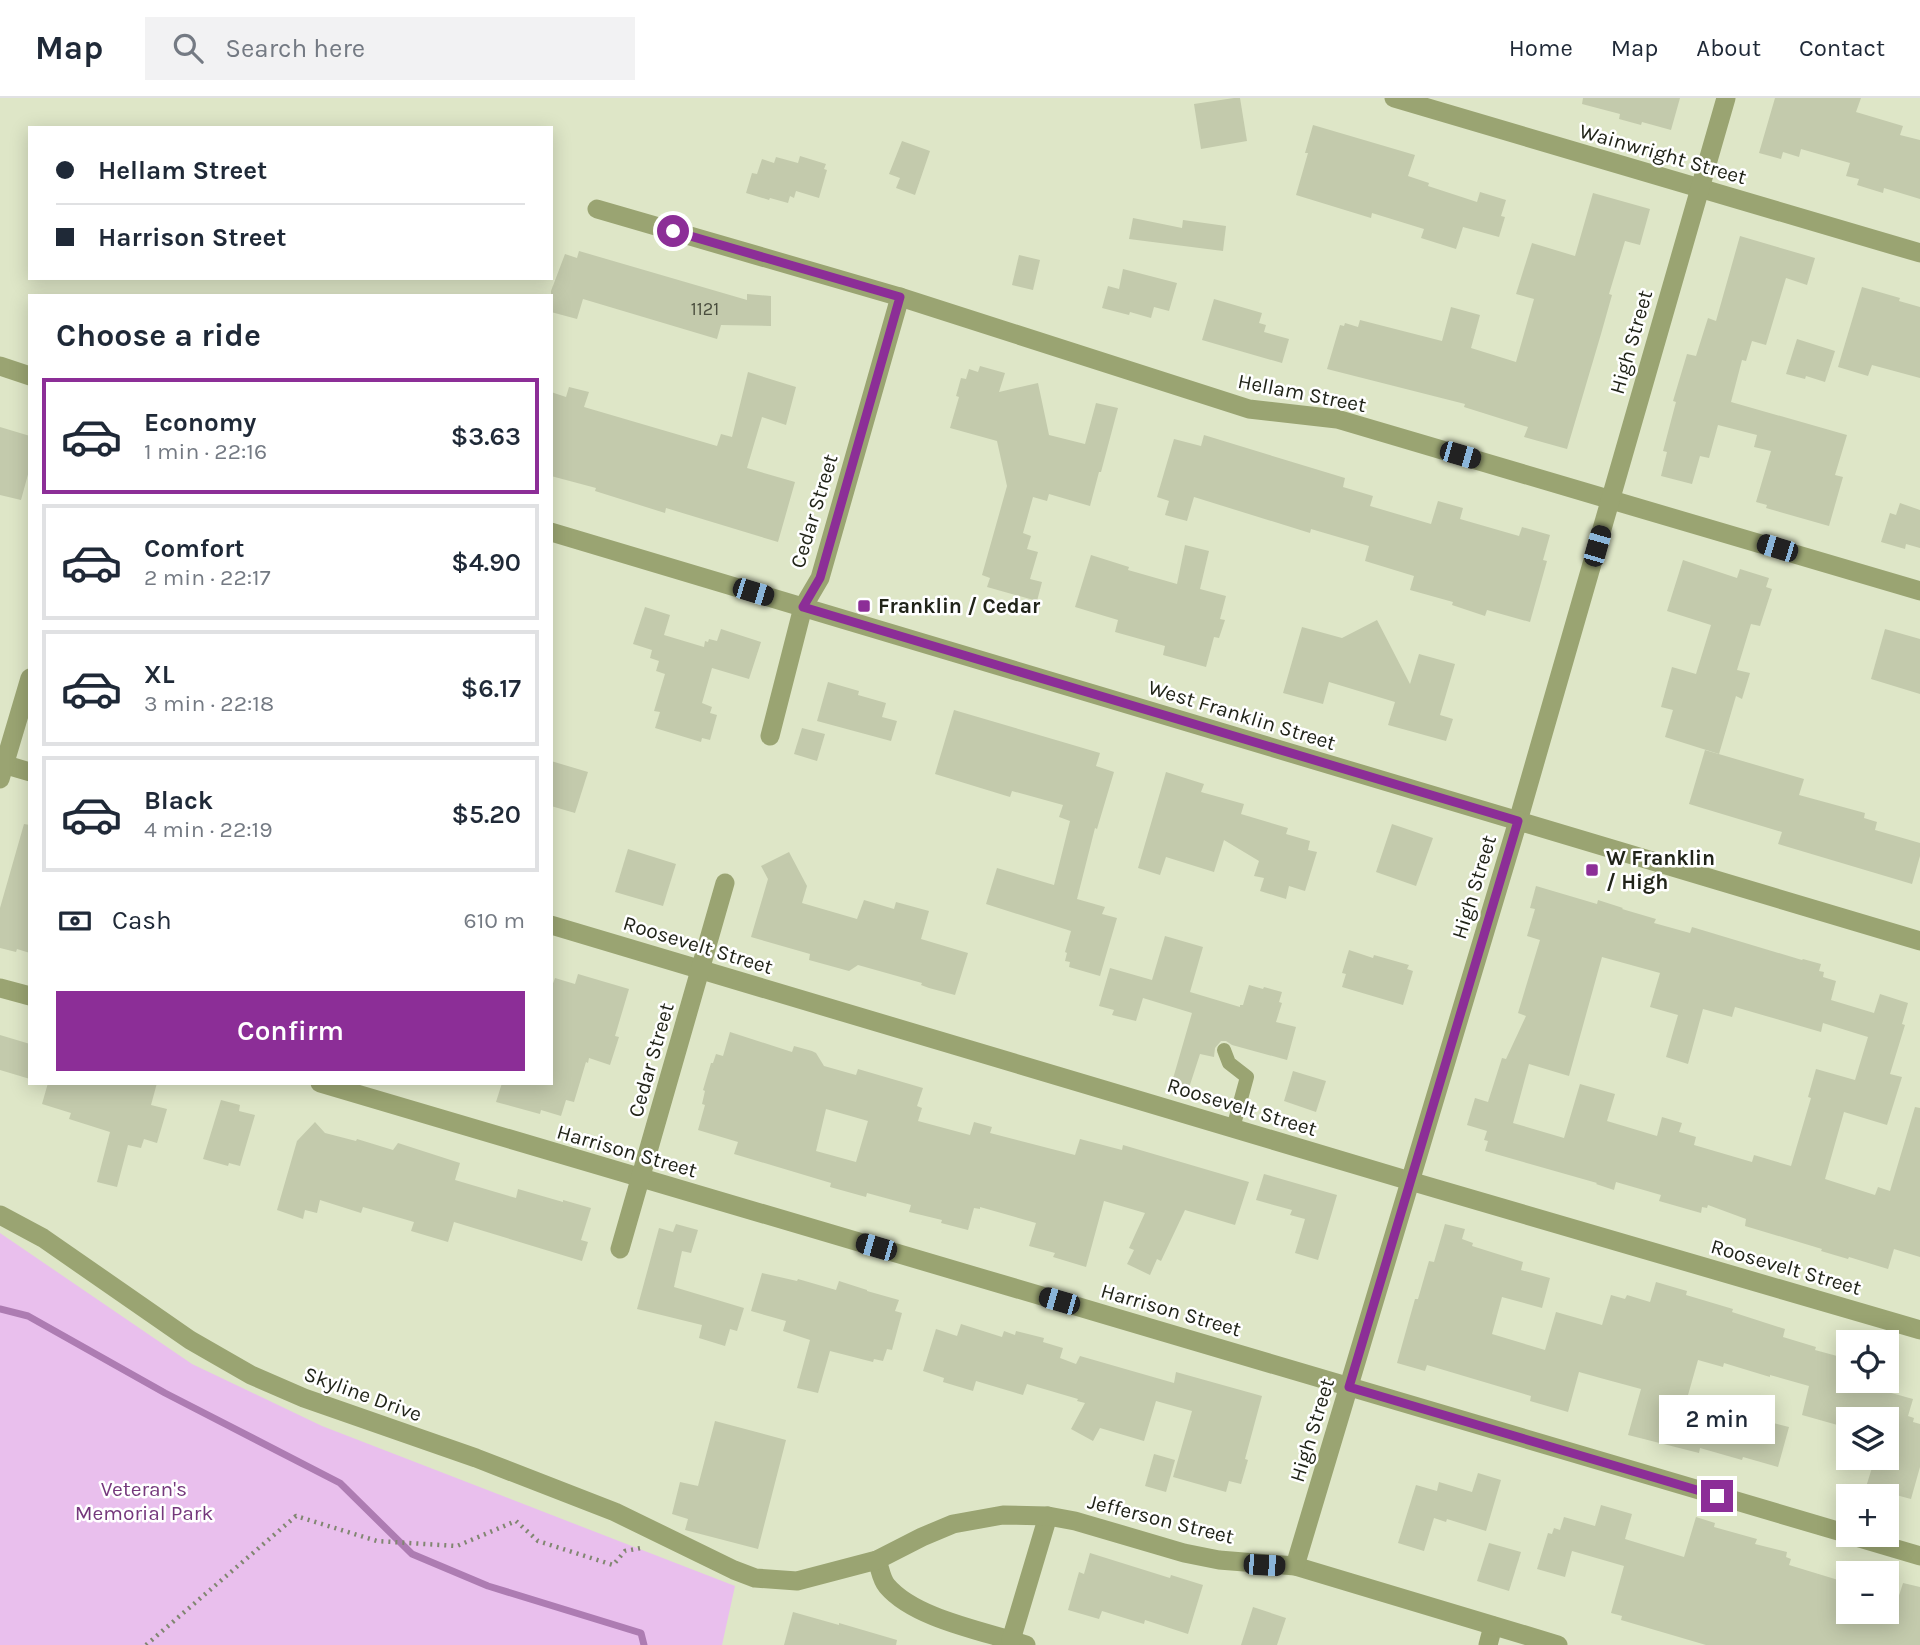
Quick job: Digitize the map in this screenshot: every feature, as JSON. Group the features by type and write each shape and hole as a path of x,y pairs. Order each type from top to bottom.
{"street":[{"name":"Wainwright Street","path":"1394,98 1920,253"},
{"name":"High Street","path":"1294,1566 1518,821 1726,98"},
{"name":"Hellam Street","path":"597,209 900,297 1249,409 1337,419 1920,591"},
{"name":"Cedar Street","path":"770,736 803,607 820,578 900,297"},
{"path":"0,366 28,375"},
{"name":"West Franklin Street","path":"553,533 1920,941"},
{"path":"28,684 1,769 28,772"},
{"name":"Cedar Street","path":"620,1249 724,883"},
{"name":"Roosevelt Street","path":"553,926 1920,1330"},
{"path":"0,988 28,995"},
{"name":"Harrison Street","path":"327,1085 1836,1531"},
{"name":"Skyline Drive","path":"0,1215 43,1238 190,1340 251,1375 304,1398 476,1458 615,1512 734,1570 755,1578 797,1581 877,1560"},
{"name":"Jefferson Street","path":"877,1560 953,1524 1003,1515 1048,1516 1075,1521 1184,1553 1219,1560 1294,1566 1558,1645"},
{"path":"877,1560 884,1584 905,1603 921,1612 1018,1642 1048,1516"},
{"name":"Harrison Street","path":"1890,1547 1920,1556"},
{"path":"1488,1645 1493,1626"}],"lane":[{"path":"1224,1050 1229,1063 1247,1077 1233,1128"}],"path":[{"path":"146,1645 296,1516 377,1541 457,1546 516,1521 538,1541 613,1565 625,1551 649,1547"}],"green space":[{"name":"Veteran's Memorial Park","path":"0,1233 192,1364 322,1426 735,1586 722,1645 0,1645"}],"building":[{"path":"1240,98 1247,141 1201,149 1194,104"},
{"path":"1583,98 1680,98 1671,130 1619,119 1620,114 1582,104"},
{"path":"1775,98 1861,98 1856,112 1903,126 1900,135 1920,140 1920,199 1884,188 1883,193 1857,185 1859,179 1846,176 1850,163 1801,149 1799,157 1783,152 1781,159 1759,153"},
{"path":"1313,125 1415,155 1408,176 1429,183 1428,186 1477,202 1480,192 1506,200 1501,216 1505,217 1499,237 1463,227 1456,249 1421,238 1424,229 1372,213 1371,218 1296,195"},
{"path":"902,141 930,151 915,195 896,188 900,178 889,174"},
{"path":"800,156 826,164 824,169 827,170 819,198 796,191 794,198 790,196 788,203 746,193 752,173 757,174 762,159 774,163 776,157 798,163"},
{"path":"1593,193 1650,209 1640,245 1625,241 1567,449 1524,437 1528,427 1464,407 1465,404 1327,369 1340,325 1344,326 1345,323 1358,327 1360,320 1442,341 1451,307 1480,315 1471,348 1516,362 1534,299 1516,294 1532,243 1575,256"},
{"path":"1133,218 1182,228 1183,220 1226,226 1223,251 1129,239"},
{"path":"1740,236 1815,258 1807,285 1786,278 1766,345 1752,341 1746,361 1742,360 1731,402 1847,435 1835,475 1843,477 1829,526 1766,508 1767,505 1756,502 1771,451 1754,447 1757,435 1718,425 1709,458 1700,456 1692,484 1661,476 1667,452 1663,451 1676,402 1673,401 1687,354 1696,356 1708,318 1716,321"},
{"path":"579,251 747,300 747,294 771,296 771,326 721,325 717,339 583,299 577,319 553,313 551,291 565,254 577,258"},
{"path":"1019,255 1040,260 1033,290 1012,285"},
{"path":"1123,269 1177,283 1169,311 1154,307 1151,318 1102,308 1108,286 1119,289"},
{"path":"1862,287 1920,307 1920,378 1872,365 1868,376 1838,367"},
{"path":"1214,299 1262,313 1259,323 1266,325 1264,332 1289,339 1282,363 1202,340"},
{"path":"1797,339 1835,351 1825,382 1786,374"},
{"path":"980,366 1005,373 999,392 1038,383 1049,435 1085,444 1096,403 1118,408 1090,506 1049,494 1047,501 1033,497 1023,533 1031,536 1027,549 1038,552 1030,579 1042,582 1037,601 987,587 990,578 982,575 1007,486 997,441 950,428 959,397 956,396 961,378 966,379 969,369 978,372"},
{"path":"748,372 796,387 786,425 762,417 747,468 795,482 778,542 666,508 665,513 595,491 596,488 553,477 553,393 566,397 569,387 589,392 584,407 717,446 721,434 732,437"},
{"path":"0,427 28,435 28,474 21,500 0,495"},
{"path":"1204,435 1345,478 1343,487 1373,496 1370,506 1431,524 1438,501 1463,508 1460,519 1519,536 1522,527 1550,535 1543,560 1547,561 1530,622 1487,610 1485,616 1452,605 1453,602 1410,590 1414,576 1365,561 1369,546 1311,529 1310,533 1194,497 1187,521 1165,515 1169,501 1157,497 1174,439 1201,446"},
{"path":"1900,503 1920,510 1920,548 1906,544 1905,549 1881,542 1890,513 1896,515"},
{"path":"1185,545 1209,551 1200,589 1226,596 1220,619 1225,620 1219,638 1214,637 1206,667 1163,655 1165,646 1115,632 1118,620 1075,607 1091,555 1129,567 1128,570 1177,584"},
{"path":"1683,560 1737,578 1740,569 1769,578 1766,587 1772,589 1760,626 1751,624 1737,670 1750,673 1742,699 1736,696 1719,754 1665,737 1673,710 1661,707 1672,667 1696,674 1711,625 1667,611"},
{"path":"645,607 670,615 664,635 704,647 705,641 708,642 709,639 717,641 721,629 761,642 749,679 712,668 702,703 712,707 710,713 717,715 710,740 702,738 701,742 655,728 660,712 654,711 665,674 656,671 659,661 650,658 652,650 633,644"},
{"path":"1377,620 1410,684 1419,654 1455,664 1440,715 1453,719 1446,741 1388,725 1395,702 1329,682 1323,704 1283,693 1302,627 1342,638"},
{"path":"1885,629 1920,639 1920,694 1871,679"},
{"path":"828,682 886,703 882,717 897,721 891,741 817,721"},
{"path":"954,710 1100,753 1096,766 1114,772 1097,829 1095,828 1077,899 1105,907 1102,914 1117,918 1100,976 1069,967 1070,962 1065,961 1071,931 986,904 997,868 1054,885 1070,821 1059,817 1063,805 1012,791 1010,797 935,774"},
{"path":"802,728 825,734 817,761 794,754"},
{"path":"1705,750 1804,779 1799,795 1865,813 1864,818 1877,822 1875,830 1920,843 1920,856 1912,884 1778,844 1782,832 1689,804"},
{"path":"553,762 588,772 575,813 553,807"},
{"path":"1166,772 1204,784 1201,792 1244,804 1241,814 1288,828 1286,834 1310,841 1308,850 1317,852 1305,891 1289,886 1286,899 1260,891 1264,878 1254,876 1259,861 1224,840 1214,872 1166,857 1160,875 1138,868"},
{"path":"24,824 28,825 28,952 0,948 0,908"},
{"path":"1392,824 1433,838 1416,886 1376,872"},
{"path":"628,849 676,864 663,906 615,892"},
{"path":"789,852 807,886 802,903 857,919 864,900 894,909 896,902 929,911 921,939 968,953 955,995 858,965 849,971 809,960 810,954 751,937 768,879 761,866"},
{"path":"1536,886 1597,904 1598,900 1656,919 1654,923 1690,933 1692,927 1821,964 1819,971 1824,972 1823,977 1836,981 1831,1000 1874,1013 1880,994 1908,1003 1902,1024 1905,1025 1890,1074 1902,1077 1887,1125 1844,1112 1825,1179 1875,1195 1878,1187 1890,1191 1915,1107 1920,1108 1920,1257 1894,1249 1888,1269 1745,1226 1746,1219 1708,1205 1707,1208 1702,1207 1701,1213 1659,1201 1661,1195 1616,1182 1614,1190 1485,1151 1487,1131 1467,1125 1475,1098 1488,1102 1502,1058 1506,1059 1526,1016 1518,1013 1540,940 1527,936 1535,909 1530,908","holes":["1602,957 1660,973 1650,1007 1678,1015 1666,1057 1688,1064 1703,1009 1732,1017 1735,1007 1821,1032 1823,1023 1868,1037 1855,1080 1816,1069 1808,1097 1811,1098 1791,1166 1754,1155 1752,1162 1694,1145 1696,1137 1679,1132 1682,1123 1662,1117 1657,1136 1607,1121 1615,1094 1580,1084 1564,1138 1513,1123 1529,1064 1569,1076"]},
{"path":"1165,936 1203,947 1190,992 1240,1007 1249,985 1282,992 1279,1002 1282,1003 1276,1022 1296,1027 1287,1060 1221,1041 1215,1048 1214,1057 1200,1054 1187,1094 1170,1089 1192,1013 1143,998 1136,1021 1112,1015 1114,1010 1099,1006 1110,968 1152,980"},
{"path":"1349,950 1409,965 1407,969 1413,971 1403,1005 1342,987 1346,974 1342,973"},
{"path":"578,974 629,989 615,1036 619,1037 610,1065 589,1058 574,1102 566,1100 561,1116 541,1110 540,1114 496,1102 501,1085 553,1085 553,984 555,978 575,984"},
{"path":"730,1032 792,1052 794,1046 816,1053 824,1066 856,1075 858,1069 923,1088 917,1106 922,1108 918,1121 970,1135 974,1122 992,1127 990,1133 1075,1155 1080,1139 1122,1150 1123,1145 1249,1182 1235,1225 1185,1210 1161,1261 1157,1259 1150,1275 1127,1264 1134,1250 1129,1248 1145,1213 1104,1201 1086,1267 1053,1257 1055,1253 1029,1246 1036,1223 980,1207 974,1208 968,1230 909,1212 911,1205 867,1193 866,1197 830,1187 831,1183 734,1154 738,1142 698,1130 705,1105 702,1104 703,1090 711,1063 716,1054 723,1056","holes":["826,1109 868,1121 856,1162 816,1151"]},
{"path":"0,1035 28,1043 28,1078 0,1070"},
{"path":"1293,1071 1326,1081 1316,1112 1284,1101"},
{"path":"47,1085 156,1085 151,1105 167,1109 157,1143 144,1139 141,1148 128,1145 117,1187 97,1182 110,1132 69,1119 71,1113 42,1104"},
{"path":"221,1100 240,1105 239,1111 255,1115 240,1166 229,1163 228,1166 203,1159"},
{"path":"315,1122 325,1133 393,1150 398,1143 460,1163 455,1180 516,1198 518,1189 591,1208 581,1240 588,1242 582,1261 454,1222 448,1242 411,1231 414,1222 363,1207 361,1213 320,1200 317,1213 305,1210 303,1219 277,1210 297,1141"},
{"path":"1264,1174 1337,1195 1318,1260 1295,1253 1305,1219 1290,1215 1292,1210 1256,1200"},
{"path":"676,1224 698,1230 691,1253 682,1251 674,1287 744,1308 737,1331 730,1329 725,1346 699,1338 702,1325 637,1309 659,1228 673,1232"},
{"path":"1445,1224 1465,1229 1462,1239 1473,1243 1472,1246 1523,1262 1521,1270 1550,1278 1542,1308 1502,1297 1492,1334 1545,1350 1556,1312 1602,1325 1611,1295 1625,1299 1627,1295 1650,1302 1656,1282 1687,1291 1686,1295 1733,1309 1732,1312 1785,1329 1783,1337 1836,1356 1836,1393 1891,1393 1913,1399 1908,1416 1914,1418 1913,1422 1920,1424 1920,1467 1911,1499 1899,1496 1899,1484 1867,1484 1871,1470 1899,1470 1899,1407 1836,1407 1836,1425 1802,1415 1809,1386 1724,1363 1723,1367 1698,1360 1686,1402 1761,1425 1762,1420 1789,1427 1778,1467 1700,1448 1699,1453 1628,1435 1641,1389 1579,1372 1568,1412 1530,1401 1531,1396 1427,1365 1425,1371 1397,1363 1415,1299 1418,1299 1429,1261 1434,1262"},
{"path":"762,1273 797,1281 798,1279 836,1290 839,1281 899,1300 895,1311 902,1313 892,1350 887,1349 883,1361 874,1359 873,1362 830,1351 818,1393 797,1388 810,1340 783,1331 786,1321 751,1311"},
{"path":"961,1324 1002,1337 1004,1331 1015,1335 1016,1331 1044,1338 1043,1342 1063,1348 1060,1358 1076,1364 1080,1356 1174,1383 1176,1372 1262,1396 1241,1484 1229,1481 1226,1492 1173,1477 1192,1411 1156,1401 1144,1441 1100,1428 1093,1441 1071,1429 1085,1403 1077,1401 1078,1399 1027,1384 1023,1395 976,1381 973,1391 943,1382 944,1378 923,1371 936,1329 957,1336"},
{"path":"715,1421 786,1440 758,1549 685,1530 688,1519 672,1514 680,1482 698,1486"},
{"path":"1154,1454 1175,1460 1166,1492 1145,1486"},
{"path":"1478,1473 1501,1480 1486,1531 1447,1519 1446,1522 1434,1518 1424,1551 1398,1543 1416,1485 1437,1491 1439,1482 1472,1492"},
{"path":"1601,1505 1632,1514 1625,1539 1684,1557 1696,1517 1715,1523 1714,1527 1757,1539 1755,1544 1787,1552 1786,1557 1791,1559 1789,1565 1836,1579 1836,1624 1899,1624 1899,1596 1903,1583 1920,1587 1920,1645 1706,1645 1621,1620 1622,1616 1611,1613 1624,1566 1572,1551 1565,1577 1537,1569 1548,1533 1552,1534 1554,1528 1560,1530 1564,1517 1595,1526"},
{"path":"1489,1543 1521,1552 1509,1591 1477,1581"},
{"path":"1090,1553 1170,1578 1171,1575 1203,1585 1188,1634 1145,1620 1144,1624 1102,1611 1099,1619 1068,1610 1079,1572 1084,1574"},
{"path":"1253,1607 1286,1618 1277,1645 1241,1645"},
{"path":"793,1612 897,1640 896,1645 784,1645"}],"waterway":[{"path":"0,1309 28,1316 165,1393 340,1483 412,1554 488,1586 641,1633 644,1645"}],"place":[{"name":"Franklin / Cedar","path":"864,606"},
{"name":"W Franklin / High","path":"1592,870"}],"route":[{"path":"673,231 900,297 820,578 803,607 1518,821 1349,1387 1717,1496"}]}
